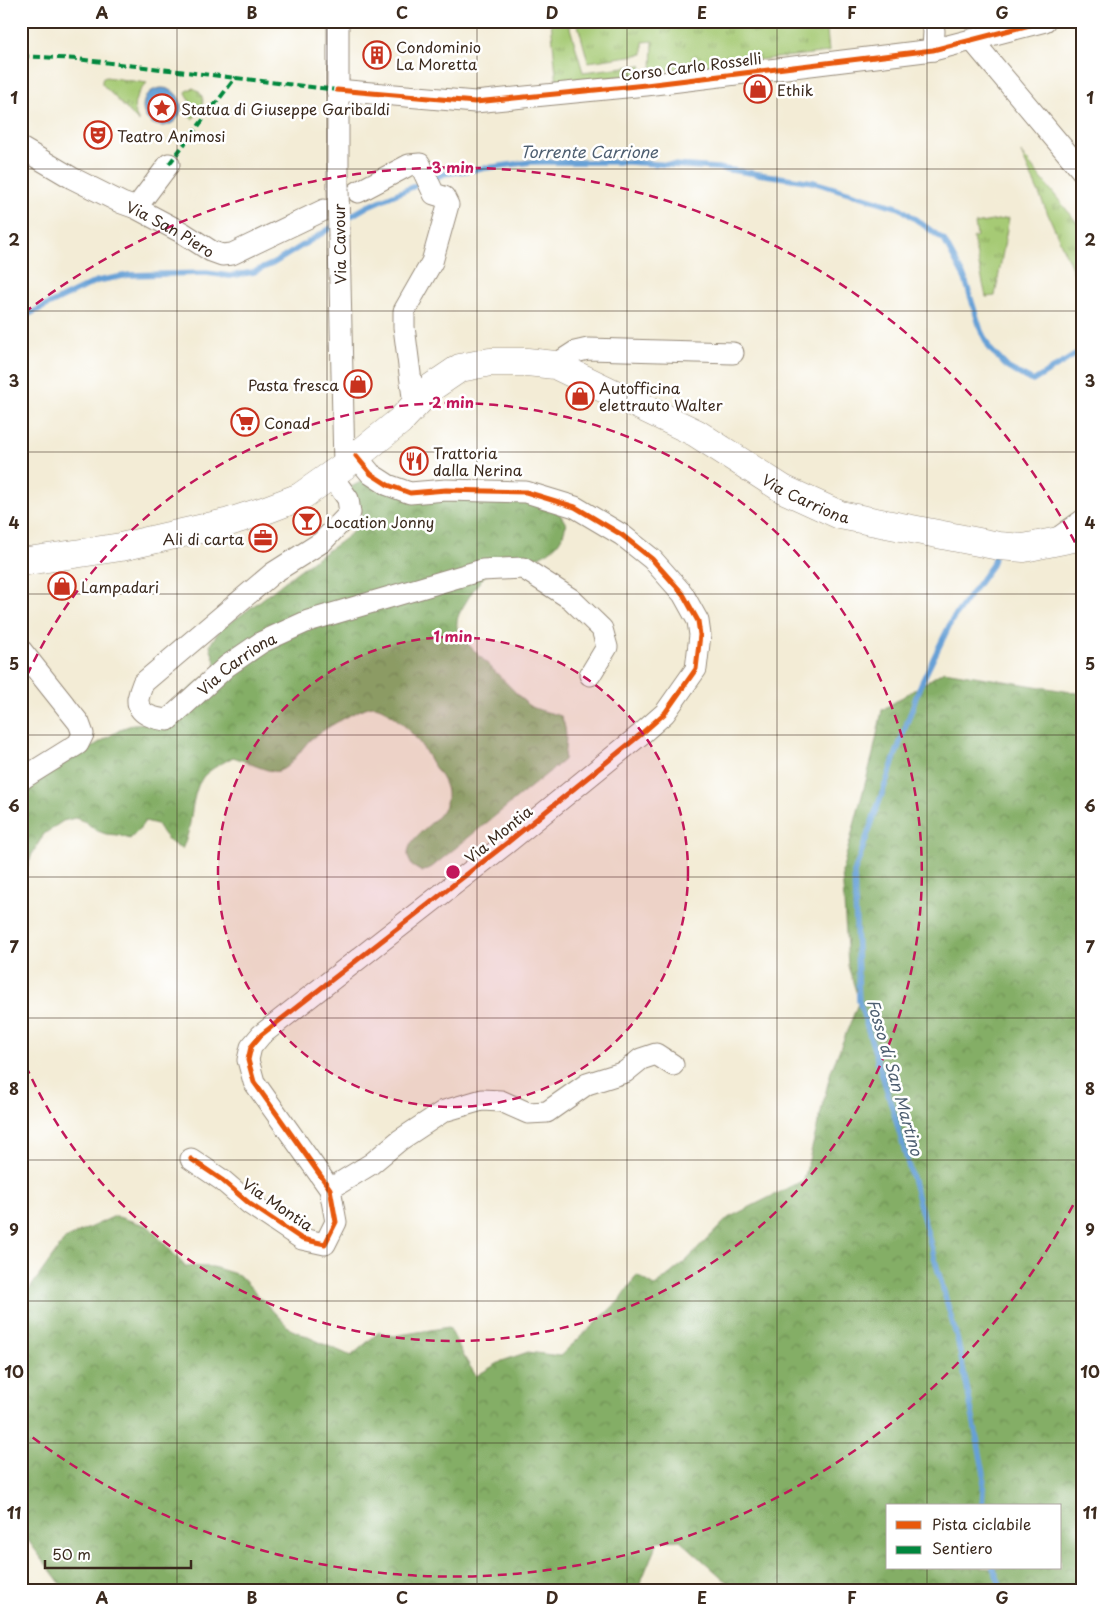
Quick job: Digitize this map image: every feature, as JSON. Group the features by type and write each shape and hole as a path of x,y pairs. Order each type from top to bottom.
{"main road":[{"name":"Via Carriona","path":"21,562 118,548 226,523 300,497 400,421 432,387 460,368 490,362 527,362 555,365 696,433 784,489 840,515 999,546 1024,548 1083,536"}],"street":[{"name":"Via Cavour","path":"338,21 337,90 348,190 339,237 343,466"},
{"path":"932,21 934,32 933,50"},
{"name":"Corso Carlo Rosselli","path":"337,90 475,102 659,83 933,50 1044,21"},
{"path":"972,40 1083,172"},
{"name":"Via San Piero","path":"21,148 72,178 136,208 183,233 211,251 222,255 232,254 324,210"},
{"path":"136,208 170,164"},
{"path":"348,190 415,164 434,194 444,197 448,205 432,262 404,311 404,328 414,405"},
{"path":"555,365 575,352 588,349 670,350 733,354"},
{"name":"Via Carriona","path":"343,466 350,513 322,542 273,573 143,683 138,701 143,712 154,719 168,720 227,666 262,642 308,621 482,570 523,568 571,599 602,629 607,647 590,675"},
{"name":"Via Montia","path":"190,1159 222,1180 250,1204 302,1239 325,1244 336,1222 330,1189 254,1082 248,1060 251,1047 261,1035 506,843 664,714 696,669 700,635 698,621 683,594 652,559 622,535 575,507 526,492 446,490 410,493 388,485 371,474 343,466"},
{"path":"1053,542 1083,520"},
{"path":"21,650 79,723 83,734 78,744 21,780"},
{"path":"330,1189 371,1164 400,1140 444,1111 482,1100 501,1100 528,1113 547,1112 587,1084 625,1072 640,1059 656,1054 673,1065"}],"green space":[{"path":"551,21 568,21 583,72 641,65 643,73 557,85"},
{"path":"577,21 826,21 829,52 652,72 653,41 643,42 643,54 588,62"},
{"path":"106,77 147,83 139,92 135,101 136,117 139,122 102,84 102,79"},
{"path":"193,88 201,95 203,103 199,112 192,119 190,117 190,103 186,92"},
{"path":"1021,153 1083,230 1083,255 1081,263 1074,273"},
{"path":"1009,218 995,296 986,297 973,238 977,236 975,224"},
{"path":"362,481 512,498 549,508 560,514 566,524 563,535 558,543 552,549 536,558 495,569 485,576 459,614 457,624 458,634 528,705 561,716 566,733 564,760 432,867 422,872 412,866 408,856 410,847 414,839 442,811 446,802 447,793 445,785 424,749 411,732 385,710 374,706 369,707 342,720 311,739 284,769 275,771 263,769 233,757 210,771 199,784 193,802 186,841 182,849 167,839 157,824 145,821 130,839 95,830 86,822 75,818 63,821 44,834 32,854 21,884 21,798 44,776 123,728 147,723 217,668 210,646 217,634 303,567 345,538 362,521 360,507 349,493 351,487"},
{"path":"944,671 1083,694 1083,1591 737,1591 680,1540 658,1541 637,1591 66,1591 21,1531 21,1301 65,1239 115,1216 148,1226 185,1266 213,1267 239,1275 290,1329 351,1356 379,1332 393,1336 449,1327 476,1376 502,1361 528,1352 560,1356 620,1300 637,1275 655,1286 686,1261 728,1218 804,1180 831,1071 859,1001 848,966 842,871 873,754 882,710"}],"water":[{"path":"162,88 176,93 181,107 176,121 162,126 148,121 143,107 148,93"}],"waterway":[{"name":"Torrente Carrione","path":"433,179 443,174 530,162 628,162 717,168 813,182 900,208 944,240 965,279 981,331 990,349 1008,368 1033,381 1083,350"},
{"name":"Torrente Carrione","path":"344,220 368,206 424,182"},
{"name":"Torrente Carrione","path":"21,318 97,281 129,275 206,273 230,276 254,272 274,263 334,226"},
{"name":"Fosso di San Martino","path":"982,1504 984,1474 958,1342 893,1110 859,1001 854,873 920,686 952,620 992,565 994,558"},
{"name":"Fosso di San Martino","path":"994,1570 1003,1591"}],"marked path":[{"path":"21,56 77,59 337,90"},
{"path":"169,164 236,77"}],"cycle path":[{"path":"337,90 475,102 646,85 933,50 1045,21"},
{"path":"191,1159 222,1180 250,1204 302,1239 325,1244 336,1222 330,1189 254,1082 248,1060 251,1047 261,1035 507,843 640,735 665,713 696,669 700,635 698,621 683,594 652,559 622,535 575,507 526,492 446,490 410,493 388,485 371,474 356,456"}],"place":[{"name":"Condominio La Moretta","path":"377,55"},
{"name":"Ethik","path":"758,89"},
{"name":"Statua di Giuseppe Garibaldi","path":"162,108"},
{"name":"Teatro Animosi","path":"98,135"},
{"name":"Pasta fresca","path":"358,384"},
{"name":"Autofficina elettrauto Walter","path":"580,396"},
{"name":"Conad","path":"245,422"},
{"name":"Trattoria dalla Nerina","path":"414,461"},
{"name":"Location Jonny","path":"307,521"},
{"name":"Ali di carta","path":"263,538"},
{"name":"Lampadari","path":"62,586"}]}
